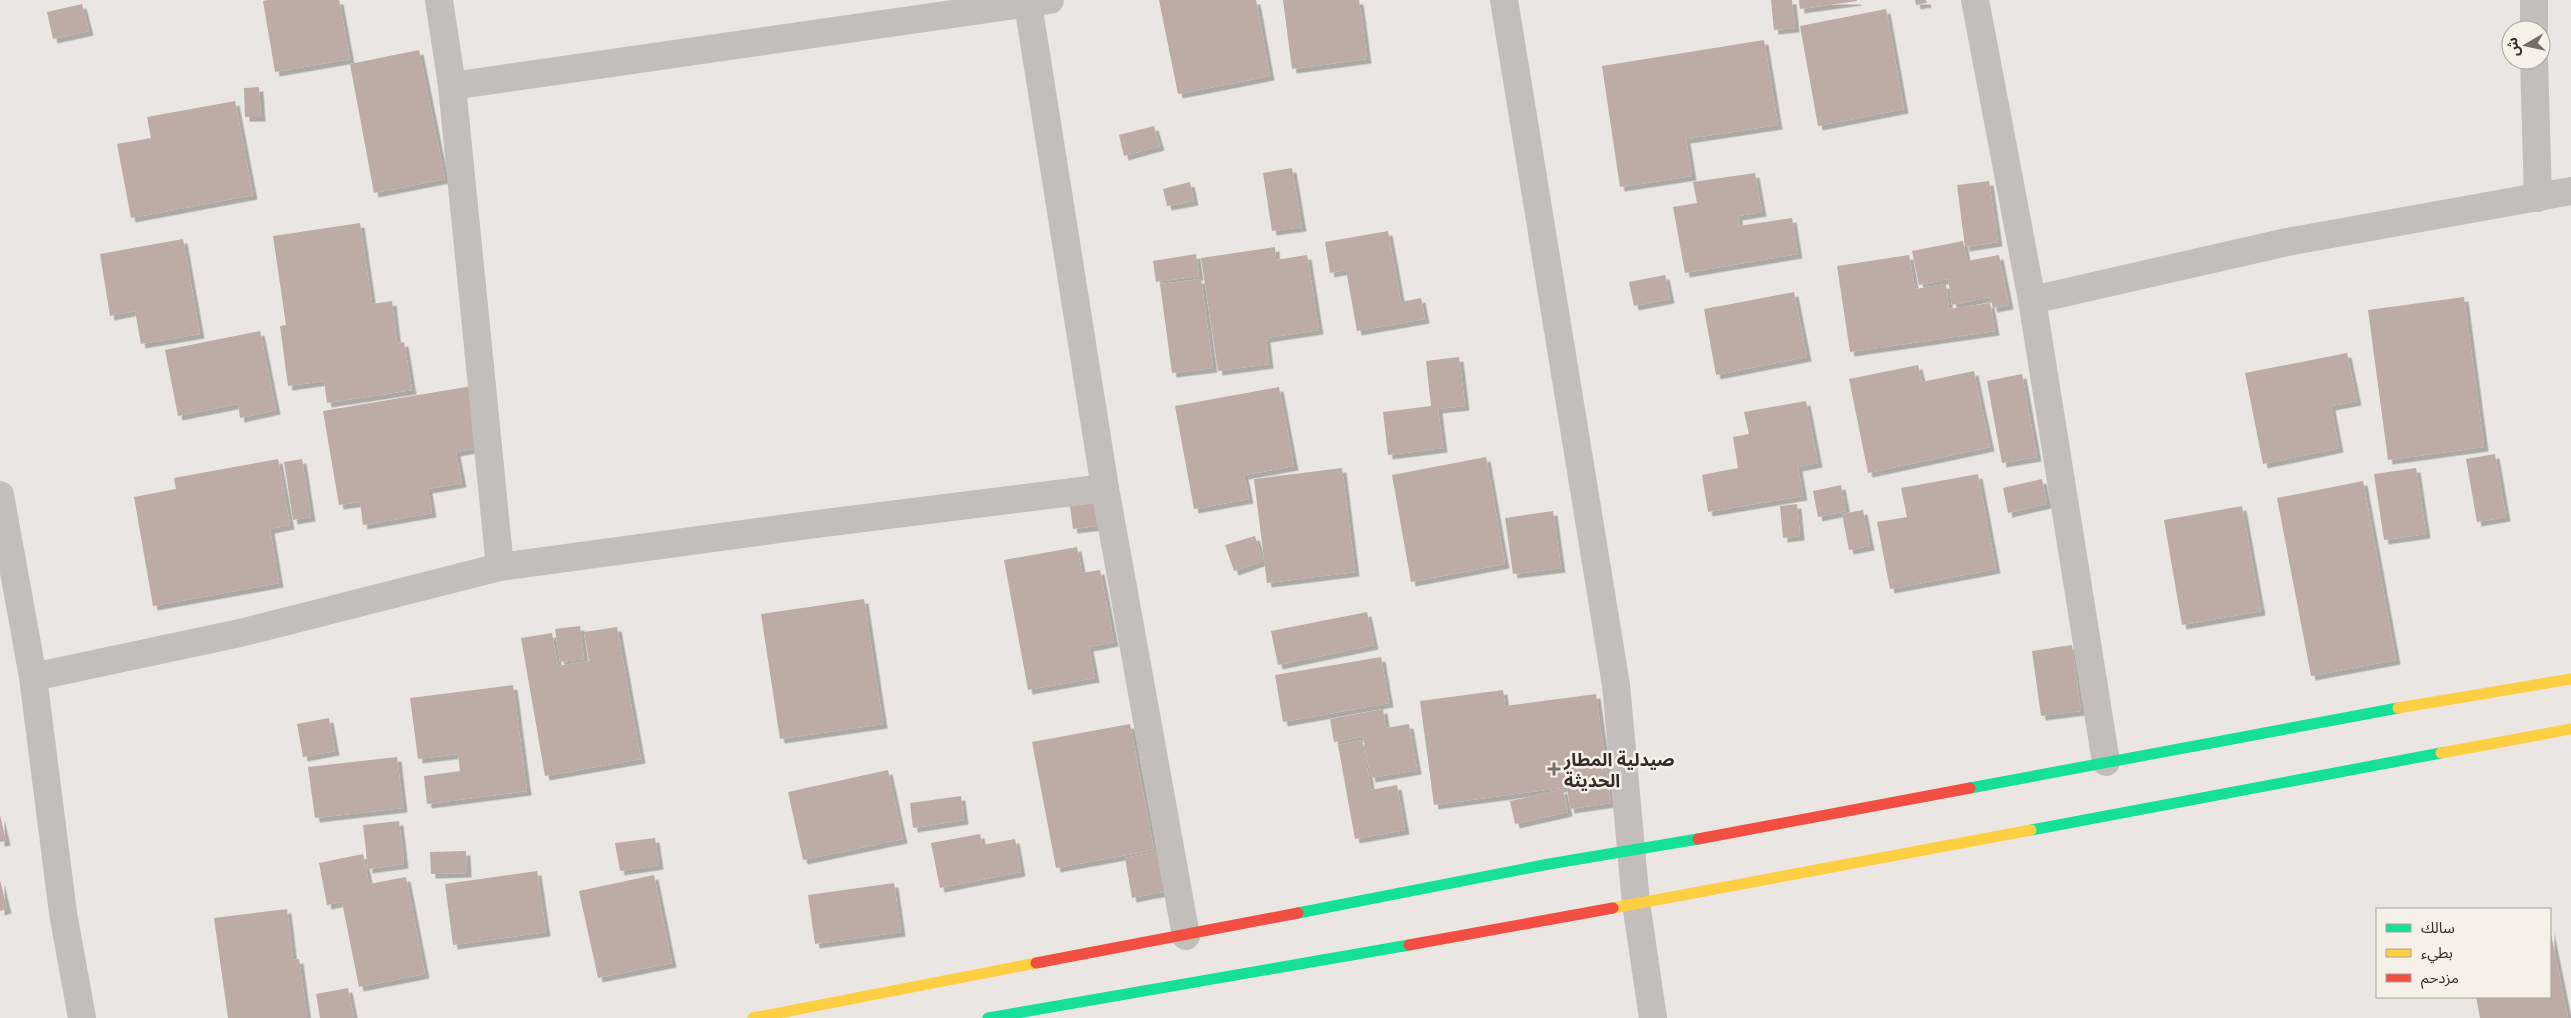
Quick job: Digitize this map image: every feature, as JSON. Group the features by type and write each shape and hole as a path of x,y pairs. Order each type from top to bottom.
{"main road":[{"path":"753,1018 2310,723 2571,679"},
{"path":"988,1018 1385,950 1898,856 2571,729"}],"street":[{"path":"439,0 452,86 500,567"},
{"path":"1504,0 1616,685 1636,903 1653,1018"},
{"path":"1975,0 2032,300 2106,762"},
{"path":"2534,0 2534,20"},
{"path":"452,86 1039,2 1105,488 1186,936"},
{"path":"2534,70 2538,198"},
{"path":"2032,300 2287,242 2571,191"},
{"path":"34,678 240,633 500,567 1105,488"},
{"path":"0,495 11,615 34,678 63,913 82,1018"}],"building":[{"path":"339,0 350,59 275,72 263,1"},
{"path":"1159,0 1256,0 1270,76 1178,94"},
{"path":"1283,0 1359,0 1367,59 1292,69"},
{"path":"1771,0 1792,0 1795,28 1774,30"},
{"path":"1799,0 1857,0 1857,1 1800,9"},
{"path":"1915,0 1926,0 1927,3 1916,5"},
{"path":"82,4 89,31 53,39 47,12"},
{"path":"1886,9 1904,109 1818,126 1800,26"},
{"path":"1764,40 1778,125 1686,139 1692,176 1620,187 1602,66"},
{"path":"419,50 445,179 374,193 350,64"},
{"path":"259,87 261,117 245,117 244,88"},
{"path":"235,101 253,195 131,218 117,144 151,138 147,117"},
{"path":"1154,126 1160,146 1124,156 1119,135"},
{"path":"1292,168 1302,227 1272,231 1263,173"},
{"path":"1755,173 1762,212 1738,216 1739,226 1792,218 1798,254 1685,273 1673,207 1697,203 1693,182"},
{"path":"1989,181 1998,242 1965,247 1957,185"},
{"path":"1190,182 1194,201 1167,206 1163,189"},
{"path":"360,223 372,304 392,301 397,343 404,342 412,390 327,403 324,381 288,386 280,326 286,325 273,236"},
{"path":"1388,231 1401,302 1421,298 1425,319 1357,331 1346,270 1330,273 1325,242"},
{"path":"183,239 200,334 141,344 135,311 110,316 100,254"},
{"path":"1963,241 1967,261 1999,255 2009,305 1993,308 1990,297 1952,305 1948,279 1919,285 1912,251"},
{"path":"1275,247 1276,260 1307,255 1319,330 1266,338 1269,364 1218,371 1201,258"},
{"path":"1196,254 1199,276 1156,282 1153,261"},
{"path":"1909,255 1915,289 1946,284 1949,309 1990,303 1995,331 1850,352 1837,266"},
{"path":"1665,275 1670,299 1634,306 1629,282"},
{"path":"1201,279 1213,368 1172,373 1160,284"},
{"path":"1794,292 1807,357 1716,375 1704,309"},
{"path":"2464,297 2484,447 2388,460 2368,310"},
{"path":"260,331 276,410 240,418 238,404 178,416 165,350"},
{"path":"2347,353 2357,401 2331,406 2339,448 2263,464 2245,373"},
{"path":"1459,357 1465,406 1438,409 1443,448 1388,455 1383,412 1431,406 1426,361"},
{"path":"1918,365 1922,382 1974,371 1990,447 1868,473 1849,379"},
{"path":"2022,374 2037,457 2002,463 1987,381"},
{"path":"472,386 482,447 456,452 462,483 428,489 432,513 363,525 360,502 339,505 323,411"},
{"path":"1279,387 1294,466 1244,475 1249,499 1194,509 1175,406"},
{"path":"1806,401 1818,463 1798,467 1803,496 1708,512 1702,475 1738,468 1733,437 1749,434 1744,412"},
{"path":"2495,454 2506,517 2477,522 2466,459"},
{"path":"1486,457 1505,564 1411,582 1392,475"},
{"path":"278,459 290,525 270,529 279,583 153,606 134,497 176,489 174,478"},
{"path":"302,459 311,517 293,520 284,462"},
{"path":"1342,468 1355,572 1267,583 1254,479"},
{"path":"2416,468 2426,534 2384,540 2374,474"},
{"path":"1978,474 1996,569 1890,589 1877,522 1907,517 1901,488"},
{"path":"2042,479 2047,504 2008,513 2003,488"},
{"path":"2363,481 2396,660 2311,676 2277,498"},
{"path":"1841,485 1846,511 1818,517 1813,491"},
{"path":"1094,503 1097,526 1073,529 1070,506"},
{"path":"1797,504 1800,536 1783,538 1780,506"},
{"path":"2242,506 2261,611 2182,625 2164,520"},
{"path":"1863,510 1870,546 1849,550 1842,514"},
{"path":"1553,511 1561,568 1513,574 1505,518"},
{"path":"1255,536 1263,561 1234,571 1225,545"},
{"path":"1077,547 1082,573 1100,570 1114,642 1089,647 1095,678 1028,690 1004,560"},
{"path":"864,599 883,724 780,739 761,614"},
{"path":"1367,612 1374,645 1278,665 1271,631"},
{"path":"580,626 584,659 560,662 555,629"},
{"path":"617,627 641,759 545,776 521,638 552,633 558,666 589,661 584,632"},
{"path":"2072,645 2081,711 2041,716 2032,651"},
{"path":"1381,657 1389,703 1283,722 1275,675"},
{"path":"513,685 527,791 427,804 424,776 460,771 458,754 418,759 410,698"},
{"path":"1503,690 1505,706 1596,694 1611,803 1570,809 1567,787 1434,805 1420,701"},
{"path":"1383,709 1386,728 1409,724 1417,770 1371,778 1363,737 1334,742 1330,719"},
{"path":"329,718 335,751 303,757 297,724"},
{"path":"1130,724 1154,850 1056,868 1032,742"},
{"path":"1362,740 1371,790 1397,785 1405,830 1355,839 1338,745"},
{"path":"397,757 403,808 315,818 308,767"},
{"path":"888,770 903,839 803,860 788,792"},
{"path":"1563,789 1568,812 1515,824 1510,801"},
{"path":"961,796 964,820 913,828 910,803"},
{"path":"0,815 6,841 0,842"},
{"path":"399,821 404,864 368,869 363,825"},
{"path":"980,834 982,845 1015,839 1021,872 940,888 931,843"},
{"path":"655,838 659,865 620,871 615,843"},
{"path":"466,851 467,873 431,874 430,852"},
{"path":"1160,851 1168,891 1132,898 1125,858"},
{"path":"363,854 369,884 406,877 425,974 359,987 342,902 327,905 319,863"},
{"path":"537,871 546,932 453,945 445,884"},
{"path":"654,875 672,963 598,978 579,891"},
{"path":"0,880 7,909 0,911"},
{"path":"894,883 901,932 815,944 808,895"},
{"path":"287,909 293,960 299,959 307,1018 228,1018 214,918"},
{"path":"2551,934 2568,1018 2480,1018 2476,998 2551,998"},
{"path":"348,988 354,1018 320,1018 316,994"}],"traffic: fast":[{"path":"1970,788 2398,708"},
{"path":"2031,830 2441,753"},
{"path":"1298,913 1549,864 1698,839"},
{"path":"988,1018 1409,945"}],"traffic: slow":[{"path":"2398,708 2571,679"},
{"path":"2441,753 2571,729"},
{"path":"1613,908 2031,830"},
{"path":"753,1018 1036,963"}],"traffic: jam":[{"path":"1698,839 1970,788"},
{"path":"1409,945 1613,908"},
{"path":"1036,963 1298,913"}],"place":[{"name":"صيدلية المطار الحديثة","path":"1554,769"}]}
